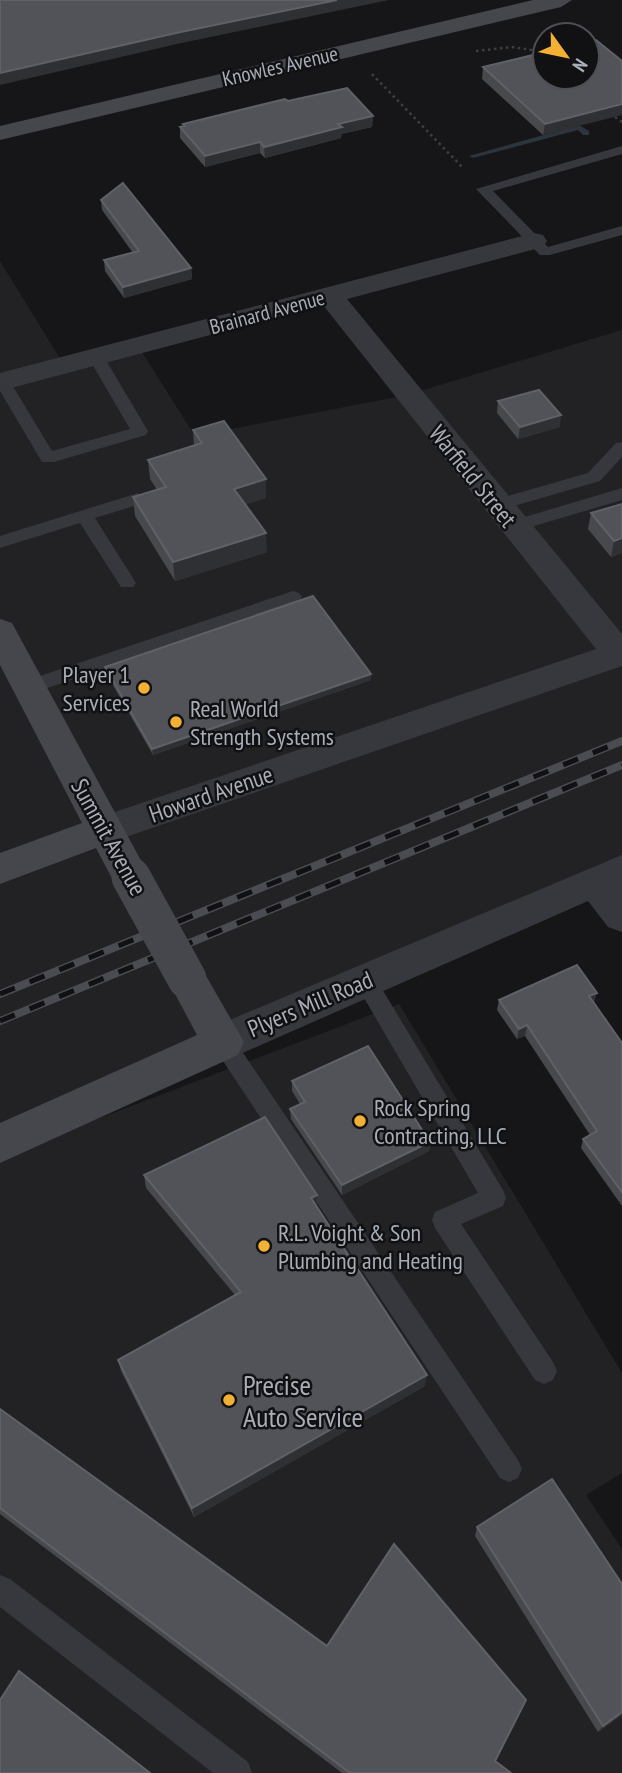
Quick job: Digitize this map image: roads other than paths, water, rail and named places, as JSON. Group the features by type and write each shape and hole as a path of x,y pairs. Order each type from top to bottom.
{"main road":[{"name":"Knowles Avenue","path":"0,133 561,0"},
{"name":"Summit Avenue","path":"0,631 68,764 223,1042"},
{"name":"Howard Avenue","path":"0,869 107,830"},
{"name":"Plyers Mill Road","path":"0,1144 223,1042"}],"street":[{"name":"Brainard Avenue","path":"1,380 330,296 534,240"},
{"name":"Warfield Street","path":"330,296 505,516 620,653"},
{"name":"Howard Avenue","path":"107,830 620,653"},
{"path":"608,876 622,916"},
{"name":"Plyers Mill Road","path":"223,1042 608,876"}],"lane":[{"path":"622,150 483,189 545,252 622,230"},
{"path":"1,380 48,458 140,431 96,357"},
{"path":"505,516 594,477 622,447"},
{"path":"505,516 622,494"},
{"path":"0,542 138,499"},
{"path":"84,515 127,583"},
{"path":"29,687 293,597"},
{"path":"365,981 494,1198 444,1220 544,1371"},
{"path":"223,1042 509,1469"},
{"path":"0,1589 237,1773"}],"waterway":[{"path":"473,156 579,127 586,133"}],"railway":[{"path":"0,994 622,741"},
{"path":"0,1021 622,765"}],"place":[{"name":"Player 1 Services","path":"144,688"},
{"name":"Real World Strength Systems","path":"176,722"},
{"name":"Rock Spring Contracting, LLC","path":"360,1121"},
{"name":"R.L. Voight & Son Plumbing and Heating","path":"264,1246"},
{"name":"Precise Auto Service","path":"229,1400"}]}
